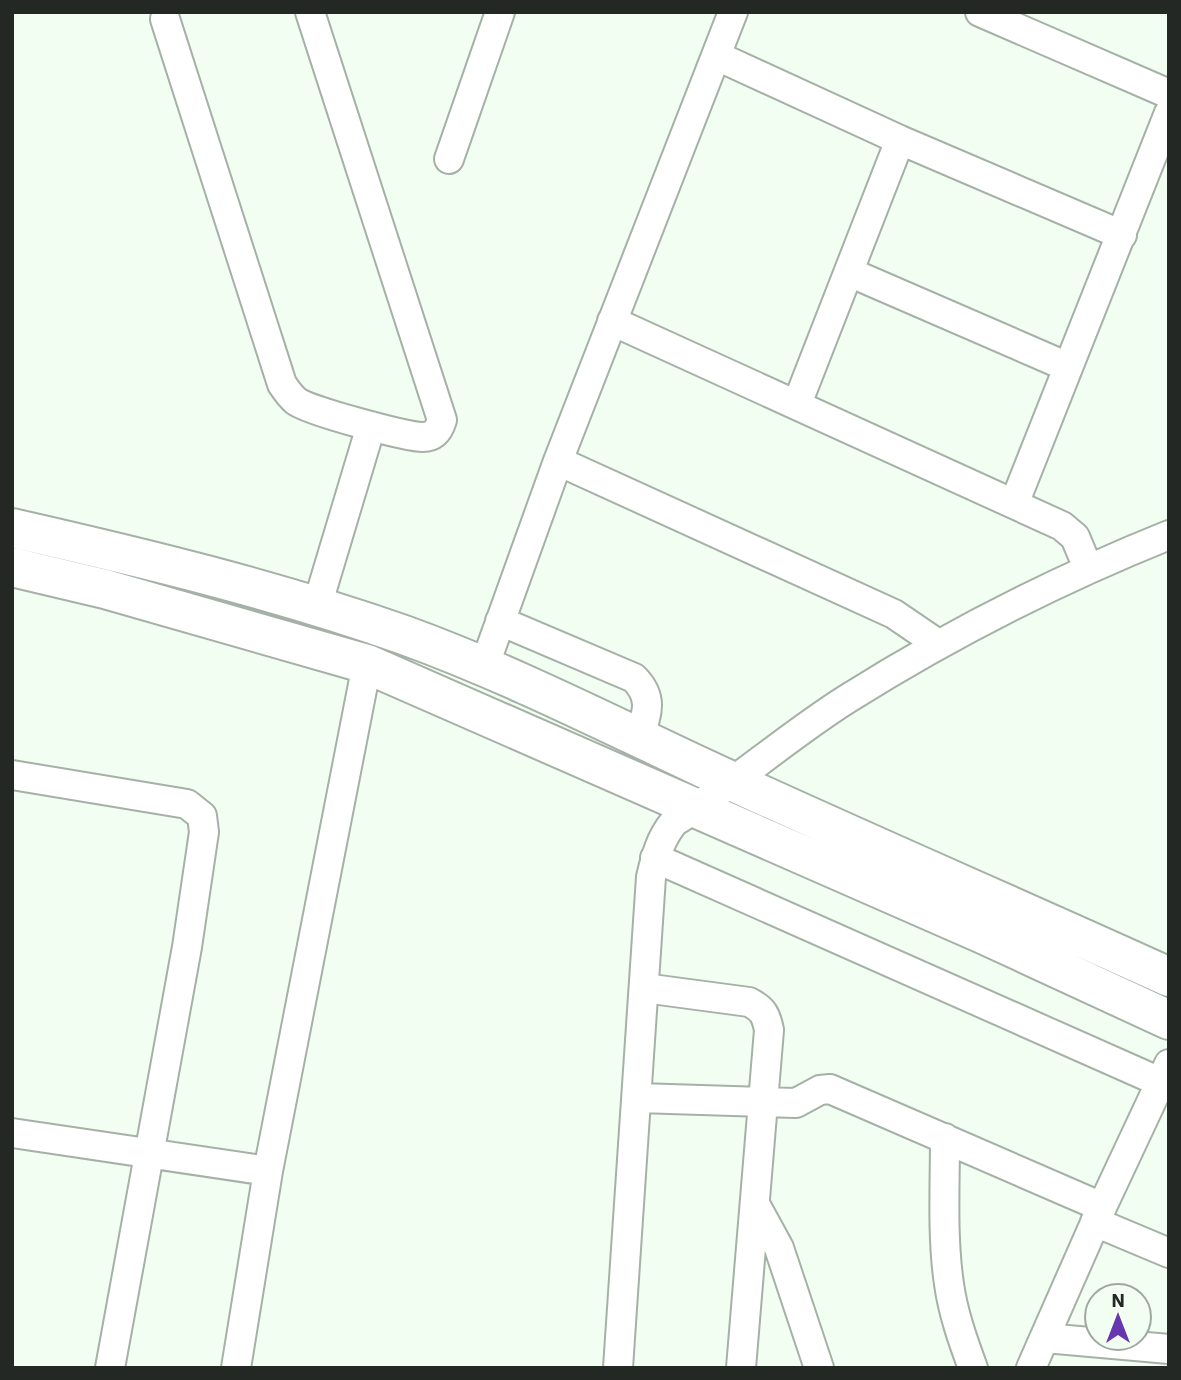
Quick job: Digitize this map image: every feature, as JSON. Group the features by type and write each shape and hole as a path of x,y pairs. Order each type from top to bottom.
{"main road":[{"path":"12,528 114,551 317,606 406,636 531,686 733,781 1169,977"},
{"path":"12,567 105,589 362,690 508,725 983,934 1169,1020"}],"street":[{"path":"165,19 282,384 296,401 314,410 422,437 432,435 439,429 442,420 310,12"},
{"path":"449,159 500,12"},
{"path":"484,667 558,461 733,12"},
{"path":"980,12 1169,94"},
{"path":"717,56 900,140 1122,235"},
{"path":"1014,503 1169,113"},
{"path":"797,404 900,140"},
{"path":"849,272 1068,367"},
{"path":"612,321 1062,527 1075,537 1088,568"},
{"path":"317,606 371,426"},
{"path":"558,461 894,614 938,644"},
{"path":"618,1368 652,877 659,847 674,822 815,720 938,644 1088,568 1169,535"},
{"path":"500,621 635,678 643,687 648,701 639,737"},
{"path":"236,1368 268,1171 362,690"},
{"path":"12,775 187,804 202,816 204,832 187,947 110,1368"},
{"path":"659,847 1164,1073 1098,1214 1031,1368"},
{"path":"644,988 749,1002 759,1007 766,1016 769,1030 741,1368"},
{"path":"638,1098 796,1103 820,1090 830,1089 945,1138 1098,1214 1169,1253"},
{"path":"12,1133 268,1171"},
{"path":"945,1138 949,1285 972,1368"},
{"path":"755,1204 779,1248 819,1368"},
{"path":"1045,1338 1169,1349"}]}
